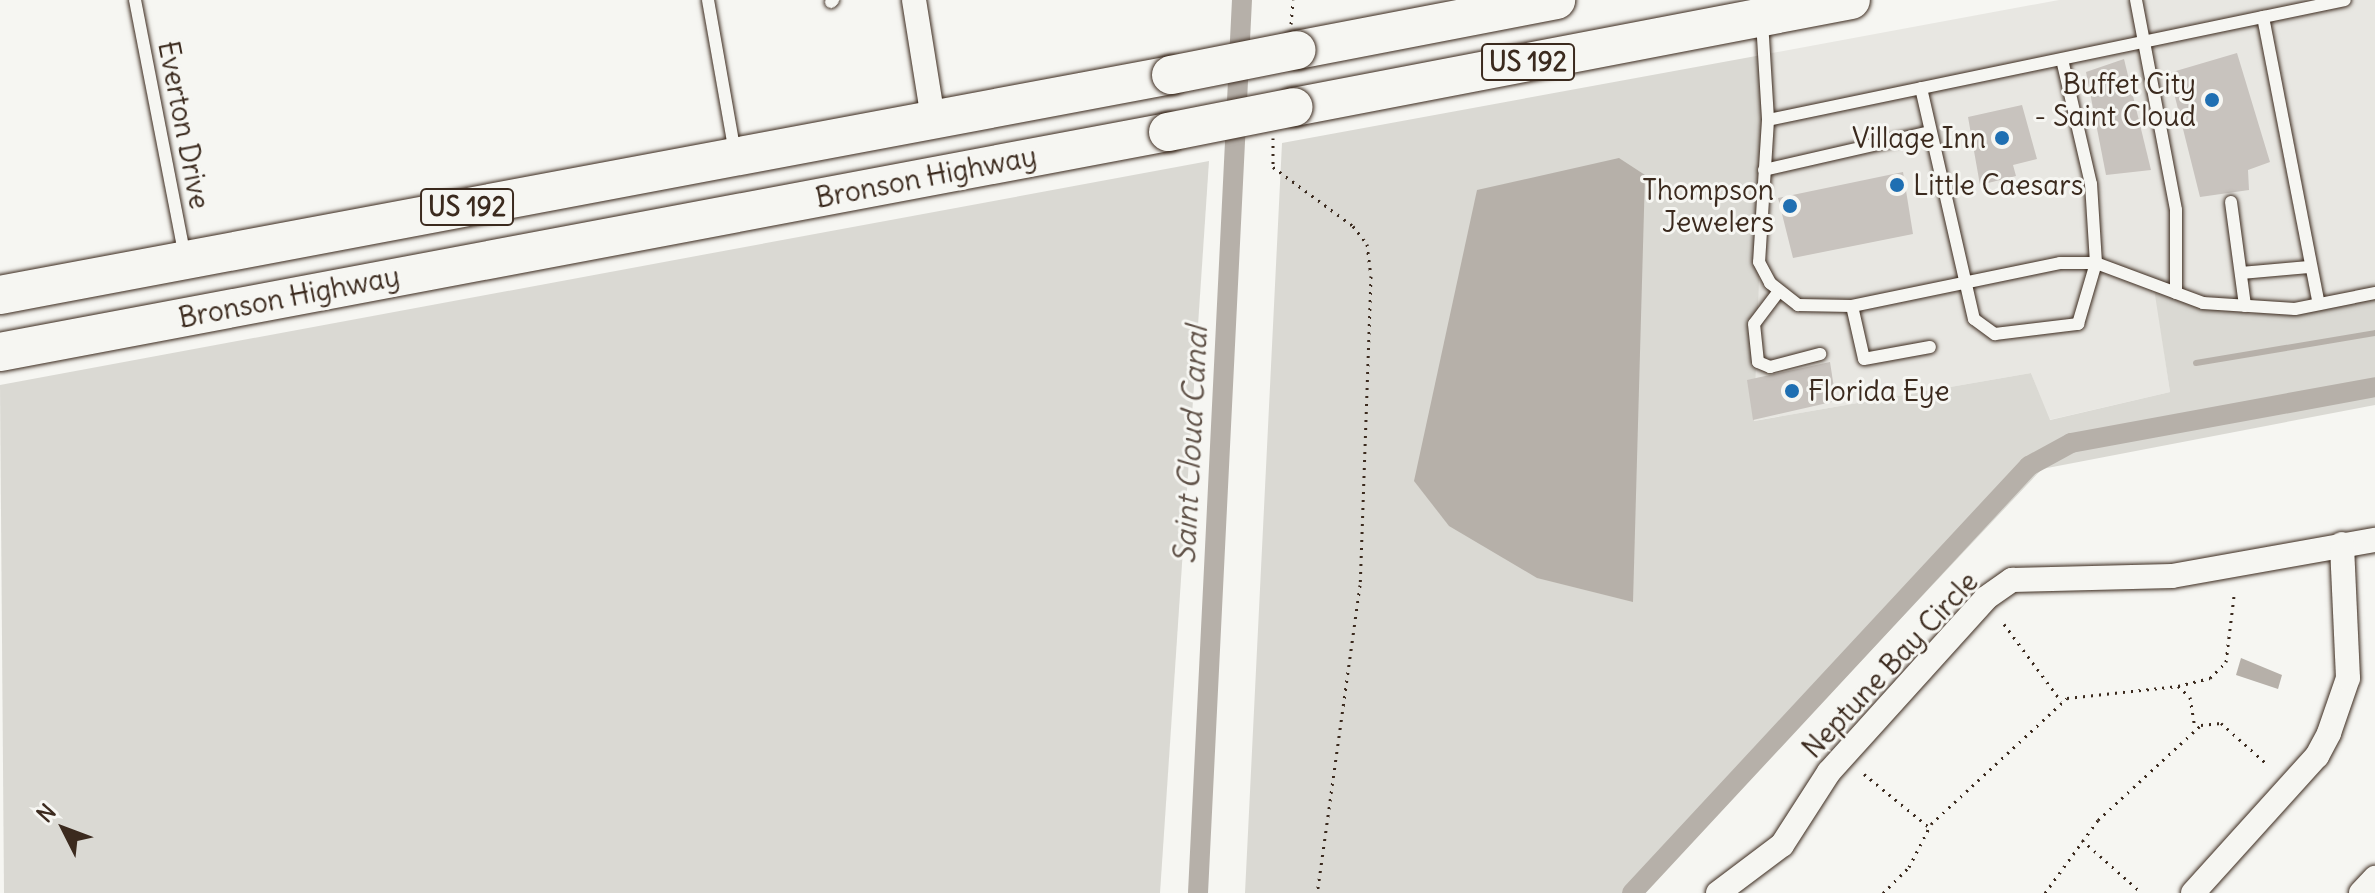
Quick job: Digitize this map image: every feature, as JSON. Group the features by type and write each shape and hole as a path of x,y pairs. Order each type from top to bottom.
{"highway":[{"name":"Bronson Highway","path":"0,295 1556,0"},
{"name":"Bronson Highway","path":"0,352 1168,132 1766,9 1851,0"},
{"path":"846,192 914,152 933,118"},
{"path":"219,310 225,282 240,272 415,233 451,210"},
{"path":"0,335 161,303 188,276 185,260"}],"street":[{"path":"914,0 933,118"},
{"name":"Neptune Bay Circle","path":"1718,893 1782,845 1829,772 1986,598 2012,580 2172,576 2375,540"},
{"path":"2193,893 2317,756 2329,733 2348,678 2342,544"},
{"path":"2361,893 2375,878"}],"lane":[{"name":"Everton Drive","path":"135,0 185,260"},
{"path":"708,0 735,156"},
{"path":"2136,0 2176,210 2176,293"},
{"path":"1768,120 2345,0"},
{"path":"1766,9 1768,120 1759,262 1779,291 1798,305 1852,306 2023,266 2096,263 2176,293 2245,306 2319,304 2375,293"},
{"path":"2263,17 2309,267 2319,304"},
{"path":"1921,88 1961,281 1974,319 1995,334 2078,324 2096,263 2091,184 2062,59"},
{"path":"1764,170 1930,132"},
{"path":"2231,202 2245,306"},
{"path":"2241,273 2309,267"},
{"path":"1779,291 1754,324 1758,362 1770,367 1820,354"},
{"path":"1852,306 1864,359 1930,347"}],"path":[{"path":"1273,167 1353,226 1367,244 1371,276 1360,585 1317,893"},
{"path":"1883,893 1909,867 1929,827 2061,701 2120,688 2178,686 2210,678 2226,662 2234,596"},
{"path":"2004,624 2061,701"},
{"path":"2178,686 2190,697 2195,728"},
{"path":"2045,893 2082,840 2195,728 2221,723 2268,765"},
{"path":"1864,774 1929,827"},
{"path":"2082,840 2142,893"}],"shaded area":[{"path":"2059,0 2375,0 2375,289 2250,314 2154,282 2170,392 2049,420 2031,373 1753,421 1767,54"},
{"path":"1767,54 1754,421 2031,373 2050,420 2170,392 2153,282 2250,314 2375,289 2375,405 2042,469 1642,893 1245,893 1282,143"},
{"path":"1619,158 1645,175 1633,602 1537,578 1449,526 1414,481 1477,190"},
{"path":"1209,161 1160,893 4,893 0,385"},
{"path":"2241,658 2282,675 2278,689 2236,675"}],"building":[{"name":"Buffet City - Saint Cloud","path":"2237,53 2270,162 2248,170 2249,190 2200,197 2169,73"},
{"path":"2124,59 2151,170 2106,175 2086,72"},
{"name":"Village Inn","path":"2022,105 2037,159 2013,165 2016,176 1980,185 1968,117"},
{"path":"1903,172 1913,234 1793,258 1778,198"},
{"name":"Florida Eye","path":"1830,362 1836,401 1753,420 1747,380"}],"waterway":[{"name":"Saint Cloud Canal","path":"1198,893 1242,0"},
{"path":"2196,363 2375,333"},
{"path":"1632,893 2029,466 2071,443 2375,387"}],"place":[{"name":"Buffet City - Saint Cloud","path":"2212,100"},
{"name":"Village Inn","path":"2002,138"},
{"name":"Little Caesars","path":"1897,185"},
{"name":"Thompson Jewelers","path":"1790,206"},
{"name":"Florida Eye","path":"1792,391"}]}
